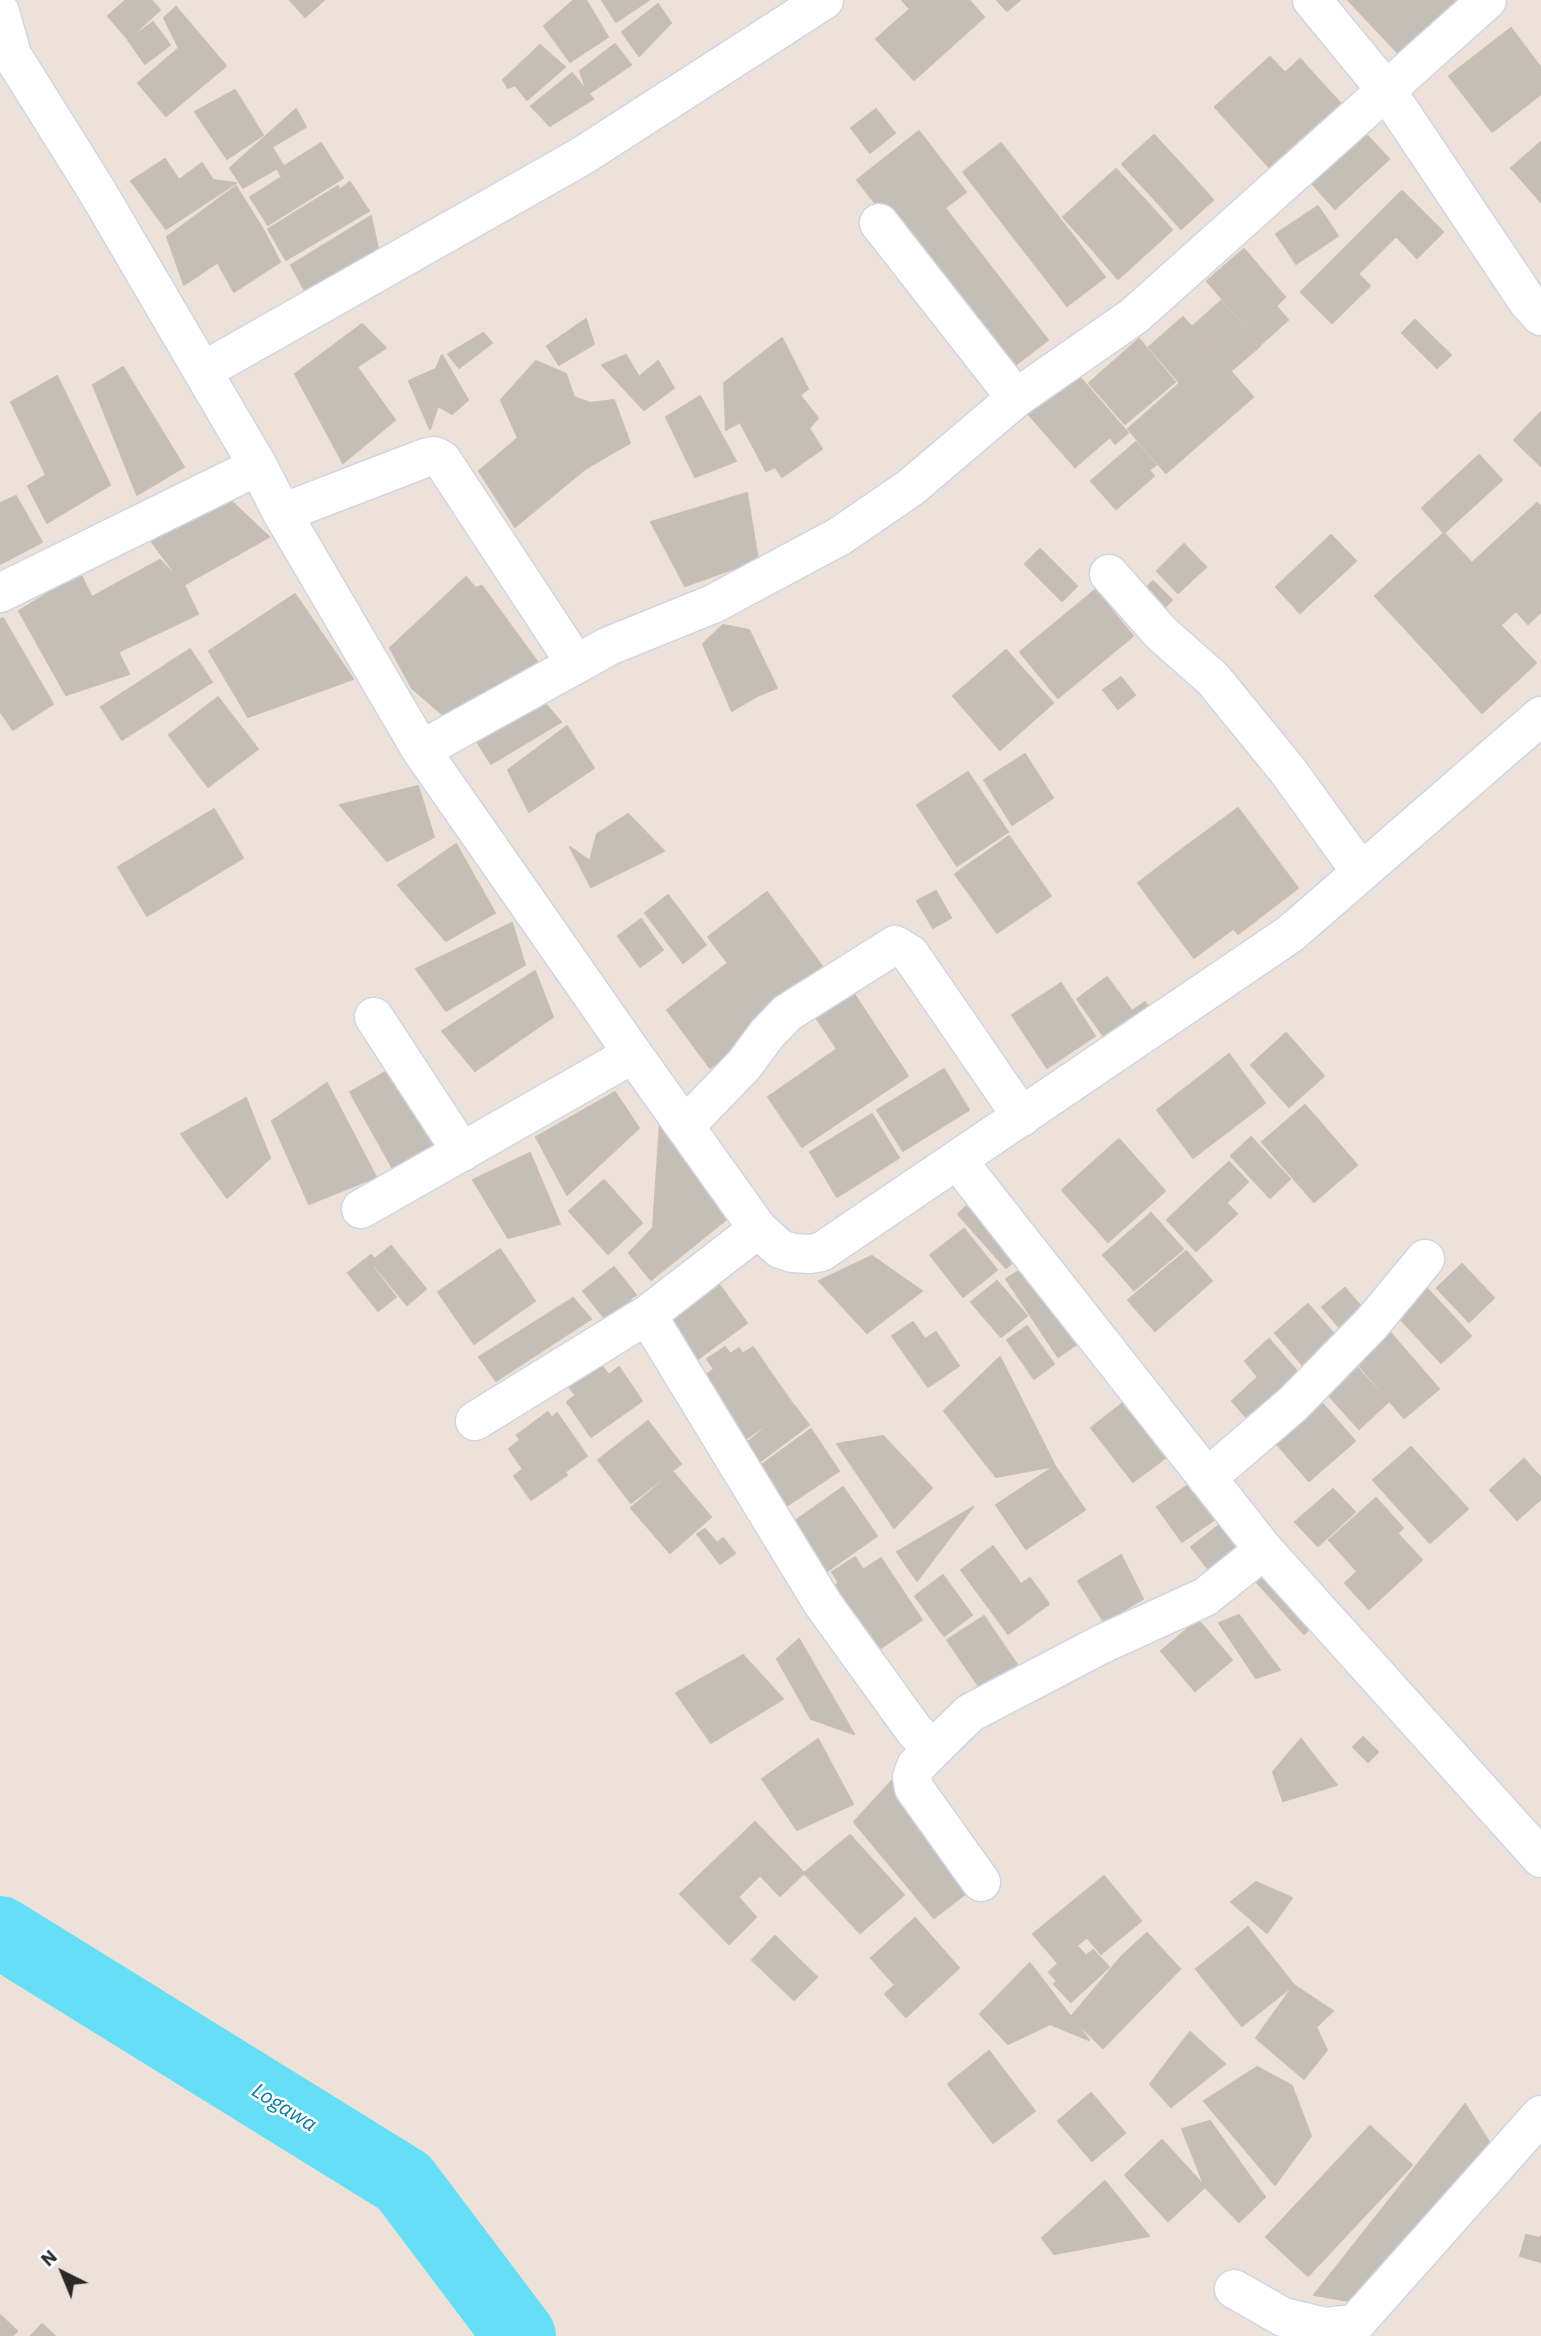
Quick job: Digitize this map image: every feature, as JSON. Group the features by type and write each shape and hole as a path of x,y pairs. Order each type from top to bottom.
{"street":[{"path":"203,371 582,156 824,0"},
{"path":"1312,0 1386,90 1528,302 1541,316"},
{"path":"421,750 609,646 713,604 840,536 910,488 1016,398 1134,316 1488,0"},
{"path":"0,12 6,59 97,191 421,750 758,1229 780,1249 793,1253 821,1252 1290,934 1541,716"},
{"path":"879,223 1016,398"},
{"path":"282,513 435,456 442,460 576,664"},
{"path":"0,593 258,466"},
{"path":"1109,574 1161,633 1213,679 1287,771 1361,872"},
{"path":"685,1126 744,1065 787,1013 895,945 910,954 1022,1116"},
{"path":"374,1017 462,1152"},
{"path":"361,1209 633,1054"},
{"path":"957,1160 1264,1550 1541,1858"},
{"path":"475,1421 647,1315 758,1229"},
{"path":"1208,1478 1294,1403 1372,1323 1425,1259"},
{"path":"647,1315 823,1604 914,1730 932,1750"},
{"path":"981,1882 914,1788 912,1777 916,1766 971,1713 1102,1644 1205,1597 1264,1550"},
{"path":"1234,2289 1283,2317 1325,2327 1355,2324 1541,2115"}],"building":[{"path":"126,0 151,0 160,10 128,39 108,16"},
{"path":"290,0 324,0 305,17"},
{"path":"574,0 586,0 608,37 570,62 544,26"},
{"path":"602,0 649,0 616,22"},
{"path":"902,0 969,0 984,17 914,80 876,39 910,9"},
{"path":"997,0 1020,0 1007,11"},
{"path":"1348,0 1459,0 1400,55"},
{"path":"658,4 671,23 639,56 622,32"},
{"path":"176,7 226,66 166,116 138,83 179,48 164,18"},
{"path":"153,22 170,45 145,64 128,40"},
{"path":"1511,28 1541,68 1541,94 1492,132 1449,76"},
{"path":"615,44 631,65 588,94 580,71"},
{"path":"540,45 565,67 527,100 515,85 508,88 503,80"},
{"path":"1270,57 1285,73 1300,59 1340,103 1294,144 1240,84"},
{"path":"572,73 593,99 550,126 531,106"},
{"path":"1240,84 1294,144 1269,167 1215,107"},
{"path":"235,90 263,135 227,159 195,112"},
{"path":"296,109 306,127 272,147 283,165 243,188 230,168"},
{"path":"876,109 895,133 870,153 851,128"},
{"path":"919,131 966,192 945,208 1048,340 1006,372 857,180"},
{"path":"1363,131 1389,159 1335,209 1309,180"},
{"path":"1154,135 1191,175 1159,204 1122,164"},
{"path":"1541,142 1541,202 1511,168"},
{"path":"321,143 343,178 268,225 250,197 282,177 278,170"},
{"path":"1001,143 1105,277 1067,306 963,172"},
{"path":"165,159 179,180 202,163 213,180 236,183 166,229 131,181"},
{"path":"1116,169 1146,201 1092,249 1063,217"},
{"path":"1191,175 1213,200 1181,229 1159,204"},
{"path":"350,182 369,211 286,260 268,229 338,186 339,190"},
{"path":"236,186 264,231 184,285 167,237"},
{"path":"1402,191 1443,232 1417,258 1396,236 1358,274 1339,254"},
{"path":"1146,201 1172,230 1118,279 1092,249"},
{"path":"1318,206 1338,236 1296,264 1276,234"},
{"path":"371,216 378,249 305,291 291,265"},
{"path":"264,231 280,262 234,292 218,263"},
{"path":"1244,249 1285,297 1276,306 1288,320 1261,344 1207,281"},
{"path":"1339,254 1370,286 1332,323 1301,292"},
{"path":"1221,301 1260,346 1232,370 1193,326"},
{"path":"1183,317 1253,397 1166,473 1128,429 1180,383 1149,347"},
{"path":"586,319 594,344 559,365 547,346"},
{"path":"1415,320 1451,355 1437,368 1402,333"},
{"path":"362,324 386,348 357,367 395,420 343,463 295,374"},
{"path":"483,333 492,343 459,368 448,354"},
{"path":"782,338 808,389 800,395 818,418 809,428 822,449 782,477 775,467 766,471 740,422 726,430 724,383"},
{"path":"1139,339 1175,382 1125,424 1089,383"},
{"path":"442,355 468,400 452,414 438,406 430,429 409,381 436,369"},
{"path":"626,355 639,377 658,361 674,388 644,410 602,365"},
{"path":"536,361 566,374 574,397 590,403 614,400 630,443 585,469 515,527 479,471 518,438 501,400"},
{"path":"123,367 184,467 137,495 93,385"},
{"path":"1071,367 1128,433 1115,444 1110,437 1075,467 1023,408"},
{"path":"57,376 110,485 47,523 28,486 46,475 11,402"},
{"path":"700,396 736,461 695,477 666,417"},
{"path":"1541,412 1541,466 1514,440"},
{"path":"1136,442 1156,465 1149,470 1154,476 1116,509 1091,481"},
{"path":"1479,455 1502,480 1444,533 1422,508"},
{"path":"747,493 758,560 685,586 651,522"},
{"path":"16,496 42,542 0,564 0,503"},
{"path":"232,502 269,537 184,585 148,537"},
{"path":"1537,503 1541,507 1541,612 1528,624 1472,563"},
{"path":"1444,533 1516,611 1447,674 1375,596"},
{"path":"1331,535 1356,561 1300,613 1276,587"},
{"path":"1184,544 1206,567 1178,593 1157,571"},
{"path":"1040,549 1077,586 1062,601 1025,564"},
{"path":"160,560 184,585 198,614 118,652 92,597"},
{"path":"80,573 129,674 66,695 19,611"},
{"path":"466,577 475,588 482,586 539,664 450,721 412,688 390,648"},
{"path":"1153,581 1172,600 1163,609 1144,590"},
{"path":"1095,590 1133,636 1058,698 1020,652"},
{"path":"295,594 353,679 248,717 209,651"},
{"path":"3,618 53,704 13,730 0,711 0,620"},
{"path":"723,625 749,630 777,688 732,711 703,644"},
{"path":"1500,625 1536,663 1482,713 1447,674"},
{"path":"190,649 212,682 122,740 101,707"},
{"path":"1006,650 1053,703 1000,750 953,696"},
{"path":"1121,677 1135,695 1118,709 1103,690"},
{"path":"533,690 561,722 491,764 469,729"},
{"path":"218,697 258,749 208,787 169,735"},
{"path":"567,726 594,768 529,812 508,770"},
{"path":"1025,754 1053,798 1012,825 984,780"},
{"path":"968,772 1008,832 957,866 917,805"},
{"path":"418,786 434,837 387,861 340,805"},
{"path":"1238,808 1298,888 1238,934 1177,853"},
{"path":"214,809 243,858 147,916 118,867"},
{"path":"628,814 664,851 591,887 570,847 590,861 597,834"},
{"path":"1009,836 1051,896 997,933 955,874"},
{"path":"456,844 495,913 446,941 398,885"},
{"path":"1177,853 1234,928 1194,958 1138,883"},
{"path":"936,891 951,918 933,928 917,901"},
{"path":"767,892 828,974 770,1018 708,937"},
{"path":"668,895 706,945 683,963 645,913"},
{"path":"641,919 663,950 640,967 618,936"},
{"path":"512,923 525,965 446,1011 416,969"},
{"path":"728,963 772,1021 710,1068 667,1010"},
{"path":"535,971 553,1017 475,1071 442,1031"},
{"path":"1107,977 1132,1011 1145,1002 1156,1018 1113,1049 1077,999"},
{"path":"1061,983 1095,1036 1047,1068 1012,1015"},
{"path":"854,994 908,1076 802,1147 768,1097 837,1049 817,1019"},
{"path":"1286,1033 1324,1076 1289,1107 1251,1065"},
{"path":"1229,1054 1265,1103 1193,1158 1157,1110"},
{"path":"944,1069 969,1110 903,1151 877,1110"},
{"path":"389,1070 441,1146 392,1167 350,1092"},
{"path":"327,1083 376,1177 309,1204 272,1121"},
{"path":"615,1092 639,1128 567,1195 536,1137"},
{"path":"246,1098 270,1158 227,1198 181,1134"},
{"path":"1305,1105 1357,1165 1314,1202 1262,1142"},
{"path":"872,1114 899,1158 837,1197 810,1152"},
{"path":"660,1123 728,1218 651,1280 629,1253 653,1228"},
{"path":"1251,1137 1290,1179 1270,1198 1231,1156"},
{"path":"1119,1139 1165,1191 1108,1242 1062,1190"},
{"path":"530,1153 560,1224 508,1238 473,1180"},
{"path":"1229,1162 1248,1182 1226,1203 1207,1182"},
{"path":"604,1180 642,1223 608,1254 569,1211"},
{"path":"1207,1182 1237,1214 1196,1251 1167,1220"},
{"path":"976,1198 1024,1253 1006,1268 958,1214"},
{"path":"1151,1213 1183,1249 1134,1290 1103,1255"},
{"path":"964,1229 997,1270 963,1297 930,1255"},
{"path":"391,1246 426,1289 407,1305 375,1266 380,1262 376,1258"},
{"path":"500,1249 535,1301 474,1344 438,1292"},
{"path":"1186,1251 1212,1281 1155,1331 1128,1300"},
{"path":"371,1255 377,1262 372,1266 396,1297 378,1311 348,1273"},
{"path":"872,1256 922,1291 867,1333 819,1281"},
{"path":"1031,1263 1083,1340 1058,1357 1006,1279"},
{"path":"1462,1264 1494,1298 1469,1322 1437,1288"},
{"path":"614,1267 636,1295 630,1299 637,1309 613,1329 583,1291"},
{"path":"713,1276 747,1323 691,1364 657,1316"},
{"path":"997,1281 1027,1316 1001,1337 971,1302"},
{"path":"1423,1284 1471,1336 1441,1363 1393,1311"},
{"path":"1345,1288 1368,1315 1345,1334 1322,1307"},
{"path":"573,1298 591,1319 496,1381 479,1357"},
{"path":"1308,1304 1339,1340 1306,1369 1275,1333"},
{"path":"913,1322 925,1339 936,1332 959,1366 928,1387 892,1336"},
{"path":"1027,1326 1054,1364 1034,1379 1007,1340"},
{"path":"1387,1329 1439,1389 1404,1418 1353,1358"},
{"path":"1269,1339 1307,1383 1257,1429 1232,1401 1258,1377 1245,1361"},
{"path":"725,1347 730,1354 739,1348 742,1354 753,1347 794,1406 741,1442 698,1381 714,1369 707,1359"},
{"path":"1000,1357 1055,1466 996,1477 944,1411"},
{"path":"1352,1362 1388,1402 1359,1429 1322,1388"},
{"path":"601,1365 609,1375 619,1367 642,1401 591,1437 567,1402 576,1395 569,1387"},
{"path":"1133,1395 1176,1450 1133,1482 1091,1428"},
{"path":"1321,1402 1355,1441 1309,1481 1275,1442"},
{"path":"794,1405 809,1425 747,1471 740,1448"},
{"path":"548,1412 552,1418 557,1413 587,1456 565,1472 567,1475 531,1500 514,1476 523,1469 509,1449 520,1440 517,1435"},
{"path":"648,1421 681,1464 631,1503 598,1460"},
{"path":"811,1429 839,1471 782,1509 756,1469"},
{"path":"883,1436 932,1488 894,1528 837,1444"},
{"path":"1411,1447 1468,1509 1430,1543 1373,1480"},
{"path":"1524,1459 1541,1478 1541,1499 1517,1520 1490,1490"},
{"path":"1055,1466 1085,1510 1026,1549 996,1505"},
{"path":"673,1472 711,1517 670,1553 631,1508"},
{"path":"1199,1477 1224,1513 1182,1542 1157,1507"},
{"path":"843,1487 877,1536 826,1572 792,1523"},
{"path":"1333,1489 1355,1512 1318,1546 1295,1522"},
{"path":"1376,1498 1403,1528 1357,1571 1329,1540"},
{"path":"973,1507 917,1581 897,1552"},
{"path":"1223,1522 1246,1553 1215,1578 1191,1547"},
{"path":"705,1529 717,1543 723,1538 735,1553 720,1564 697,1534"},
{"path":"1398,1534 1422,1560 1369,1609 1345,1583"},
{"path":"993,1546 1021,1584 1030,1578 1049,1604 1008,1634 961,1570"},
{"path":"1121,1555 1143,1599 1104,1622 1078,1581"},
{"path":"855,1557 863,1570 881,1558 922,1620 865,1659 823,1594 839,1583 832,1572"},
{"path":"1270,1561 1322,1617 1304,1634 1252,1577"},
{"path":"943,1575 972,1615 944,1636 915,1596"},
{"path":"1239,1615 1280,1670 1256,1678 1219,1623"},
{"path":"984,1616 1018,1666 982,1691 947,1640"},
{"path":"1198,1620 1232,1660 1195,1691 1161,1651"},
{"path":"799,1639 854,1734 811,1719 777,1659"},
{"path":"743,1655 783,1699 711,1743 676,1693"},
{"path":"1363,1737 1378,1752 1368,1762 1353,1747"},
{"path":"818,1739 853,1804 797,1830 762,1779"},
{"path":"1301,1739 1337,1785 1283,1801 1273,1772"},
{"path":"900,1772 978,1884 934,1918 854,1822"},
{"path":"755,1822 804,1873 780,1896 760,1875 738,1897 756,1917 729,1944 680,1894"},
{"path":"850,1835 904,1895 860,1933 804,1873"},
{"path":"1104,1876 1141,1921 1101,1954 1087,1937 1057,1962 1033,1934"},
{"path":"1256,1882 1292,1898 1267,1933 1231,1902"},
{"path":"915,1918 959,1968 906,2017 885,1994 895,1985 871,1958"},
{"path":"1248,1927 1294,1985 1242,2026 1196,1969"},
{"path":"1147,1933 1180,1969 1103,2048 1071,2017 1122,1956"},
{"path":"775,1936 817,1977 794,2000 752,1960"},
{"path":"1077,1946 1086,1956 1093,1950 1109,1967 1071,2002 1054,1984 1057,1981 1049,1972"},
{"path":"1030,1963 1089,2040 1050,2024 1008,2044 980,2014"},
{"path":"1294,1985 1333,2011 1316,2027 1327,2050 1304,2079 1256,2038"},
{"path":"1190,2032 1225,2064 1171,2107 1150,2084"},
{"path":"989,2051 1035,2111 993,2143 948,2084"},
{"path":"1257,2067 1292,2086 1311,2136 1275,2185 1204,2101"},
{"path":"1091,2093 1125,2133 1092,2161 1058,2121"},
{"path":"1465,2104 1491,2145 1349,2301 1314,2295"},
{"path":"1210,2121 1265,2197 1239,2222 1205,2187 1182,2129"},
{"path":"1370,2126 1412,2165 1308,2276 1266,2237"},
{"path":"1162,2140 1205,2187 1168,2221 1125,2175"},
{"path":"1105,2181 1149,2236 1054,2254 1042,2238"},
{"path":"1526,2235 1541,2236 1541,2262 1520,2256"},
{"path":"0,2315 17,2331 12,2336 0,2336"},
{"path":"42,2324 55,2336 31,2336"}],"waterway":[{"name":"Logawa","path":"0,1932 404,2182 520,2336"}]}
